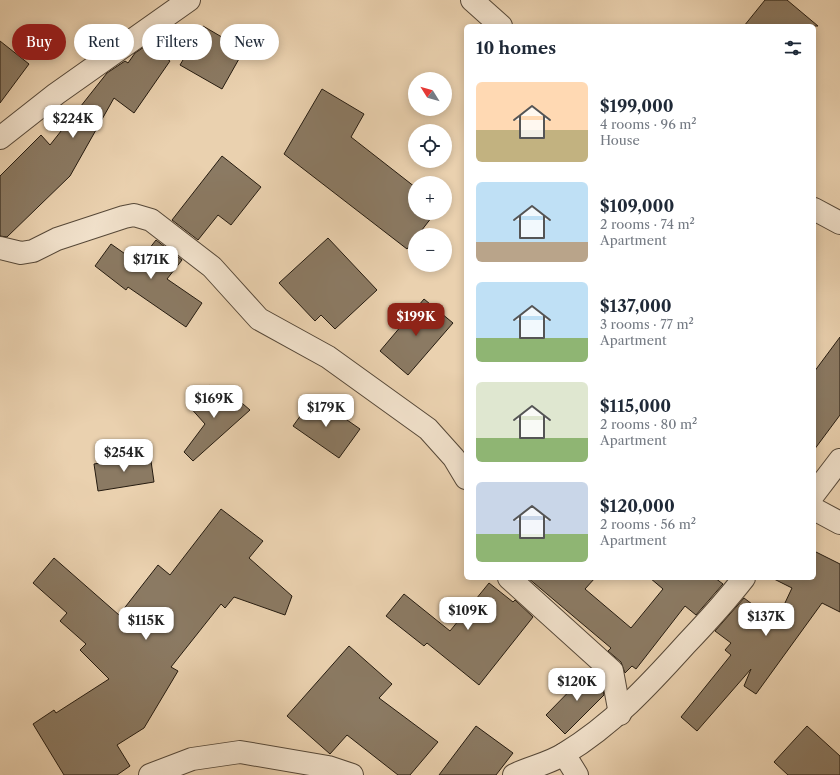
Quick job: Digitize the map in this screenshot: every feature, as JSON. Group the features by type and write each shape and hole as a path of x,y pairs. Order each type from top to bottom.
{"street":[{"path":"0,138 56,94 190,0"},
{"path":"472,0 499,24"},
{"path":"816,210 840,222"},
{"path":"0,248 21,253 33,251 57,239 124,217 134,215 150,220 212,267 259,319 328,357 428,429 454,458 464,475"},
{"path":"816,491 840,460"},
{"path":"816,510 840,523"},
{"path":"511,580 612,671 620,714"},
{"path":"514,775 543,765 564,754 620,714 730,596 742,580"},
{"path":"150,775 192,759 240,752 328,767 352,775"},
{"path":"564,754 578,775"}],"building":[{"path":"765,0 787,0 816,24 746,24"},
{"path":"212,31 220,36 220,60 238,60 222,89 180,65 183,60 212,60"},
{"path":"0,41 12,51 12,60 24,60 29,64 0,103"},
{"path":"142,48 142,60 170,61 134,113 114,98 70,176 7,237 0,236 0,176 41,135 50,145 107,73 125,61 128,63 130,60 134,60 135,53"},
{"path":"322,89 364,114 351,137 408,182 408,220 430,220 423,228 408,228 407,249 284,154"},
{"path":"222,156 261,187 231,225 218,215 198,240 172,220"},
{"path":"328,238 377,290 335,329 321,315 315,321 279,283"},
{"path":"156,240 182,260 167,279 202,303 186,327 128,287 126,290 95,266 111,244 138,263"},
{"path":"424,299 453,323 408,375 380,351"},
{"path":"840,337 840,415 816,447 816,369"},
{"path":"210,385 223,400 229,392 250,410 193,461 184,452 205,424 188,405"},
{"path":"314,397 360,429 339,458 293,426"},
{"path":"150,454 154,482 98,491 94,464"},
{"path":"221,509 263,541 249,558 292,596 285,615 234,597 225,608 221,604 171,667 178,671 144,728 117,745 130,766 117,775 64,775 33,724 54,710 56,713 109,679 80,650 86,644 60,621 67,613 33,583 54,558 119,615 158,565 170,575"},
{"path":"816,552 840,564 840,612 822,603 756,694 744,686 751,669 697,731 681,717 731,655 725,650 731,643 715,631 744,598 776,622 792,588 776,580 816,580"},
{"path":"530,580 593,580 585,589 631,628 663,589 652,580 718,580 723,584 696,615 685,606 636,669 632,666 625,673 621,662 608,651 611,648"},
{"path":"489,583 513,602 515,600 533,617 479,685 427,643 424,646 386,616 404,594 450,631"},
{"path":"349,646 392,684 379,698 438,742 410,775 398,775 347,735 330,754 287,716"},
{"path":"591,669 600,677 604,695 565,734 546,715"},
{"path":"476,726 513,753 496,775 439,775"},
{"path":"807,726 840,756 840,775 788,775 774,762"}]}
